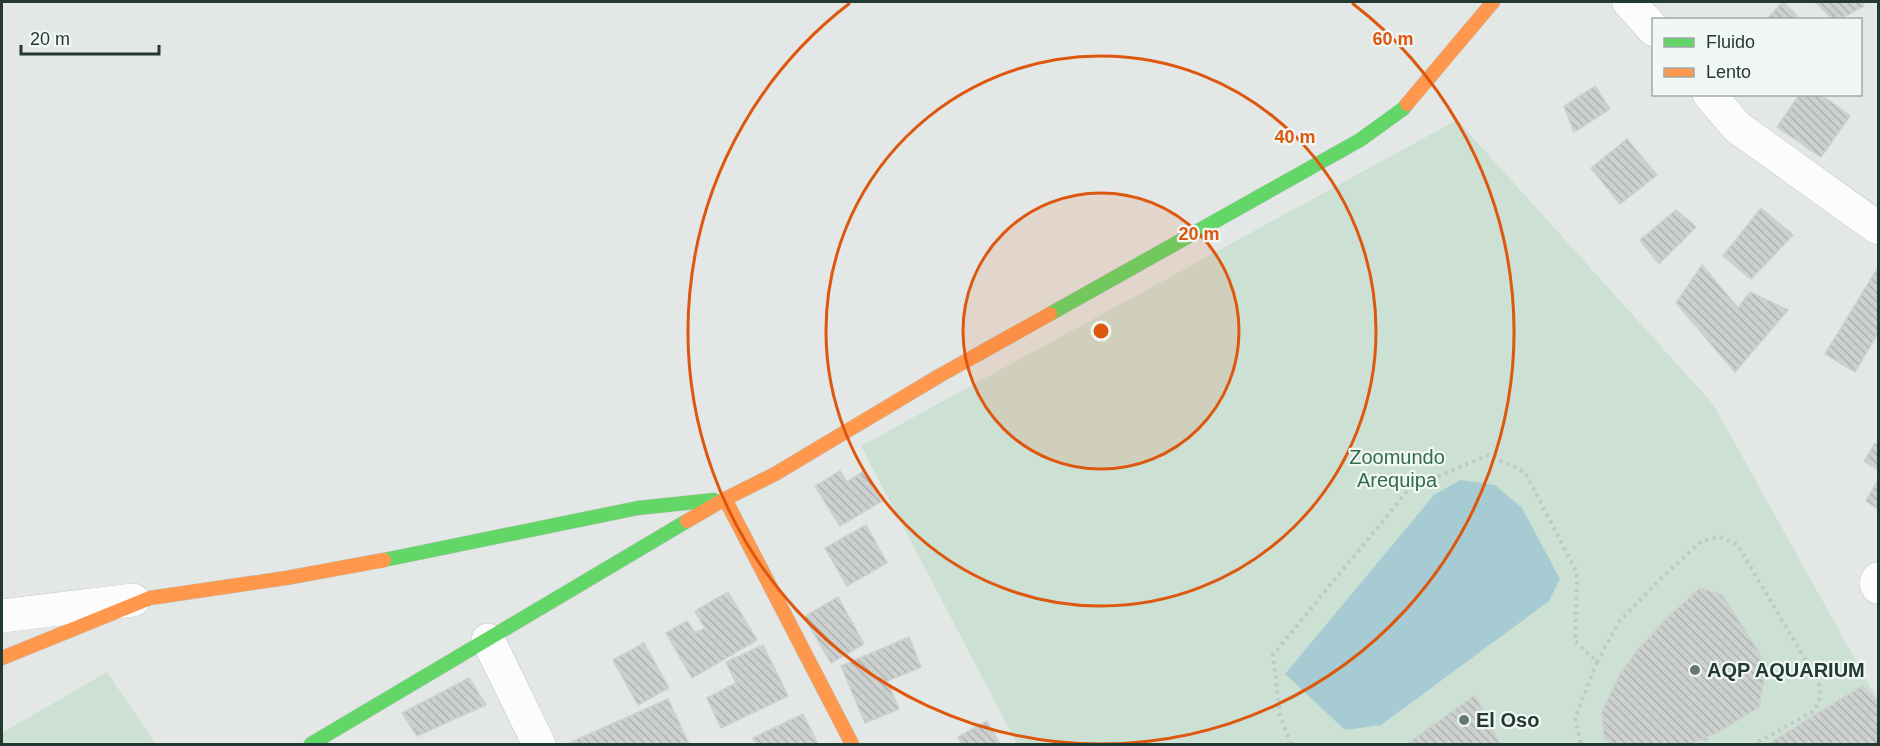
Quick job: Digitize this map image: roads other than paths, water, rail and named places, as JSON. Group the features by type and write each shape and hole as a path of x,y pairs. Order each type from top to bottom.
{"street":[{"path":"310,744 725,499 775,474 950,370 1359,140 1404,109 1494,2"},
{"path":"1629,2 1652,29"},
{"path":"1711,96 1737,127 1878,228"},
{"path":"2,616 286,578 638,508 725,499"},
{"path":"725,499 852,744"},
{"path":"1878,579 1876,582 1878,587"},
{"path":"2,658 150,598"},
{"path":"488,640 539,744"}],"water":[{"path":"1460,480 1495,485 1522,508 1560,579 1549,601 1381,725 1345,730 1285,674 1434,495"}],"place":[{"name":"AQP AQUARIUM","path":"1695,670"},
{"name":"El Oso","path":"1464,720"}],"park label":[{"name":"Zoomundo Arequipa","path":"1397,468"}]}
